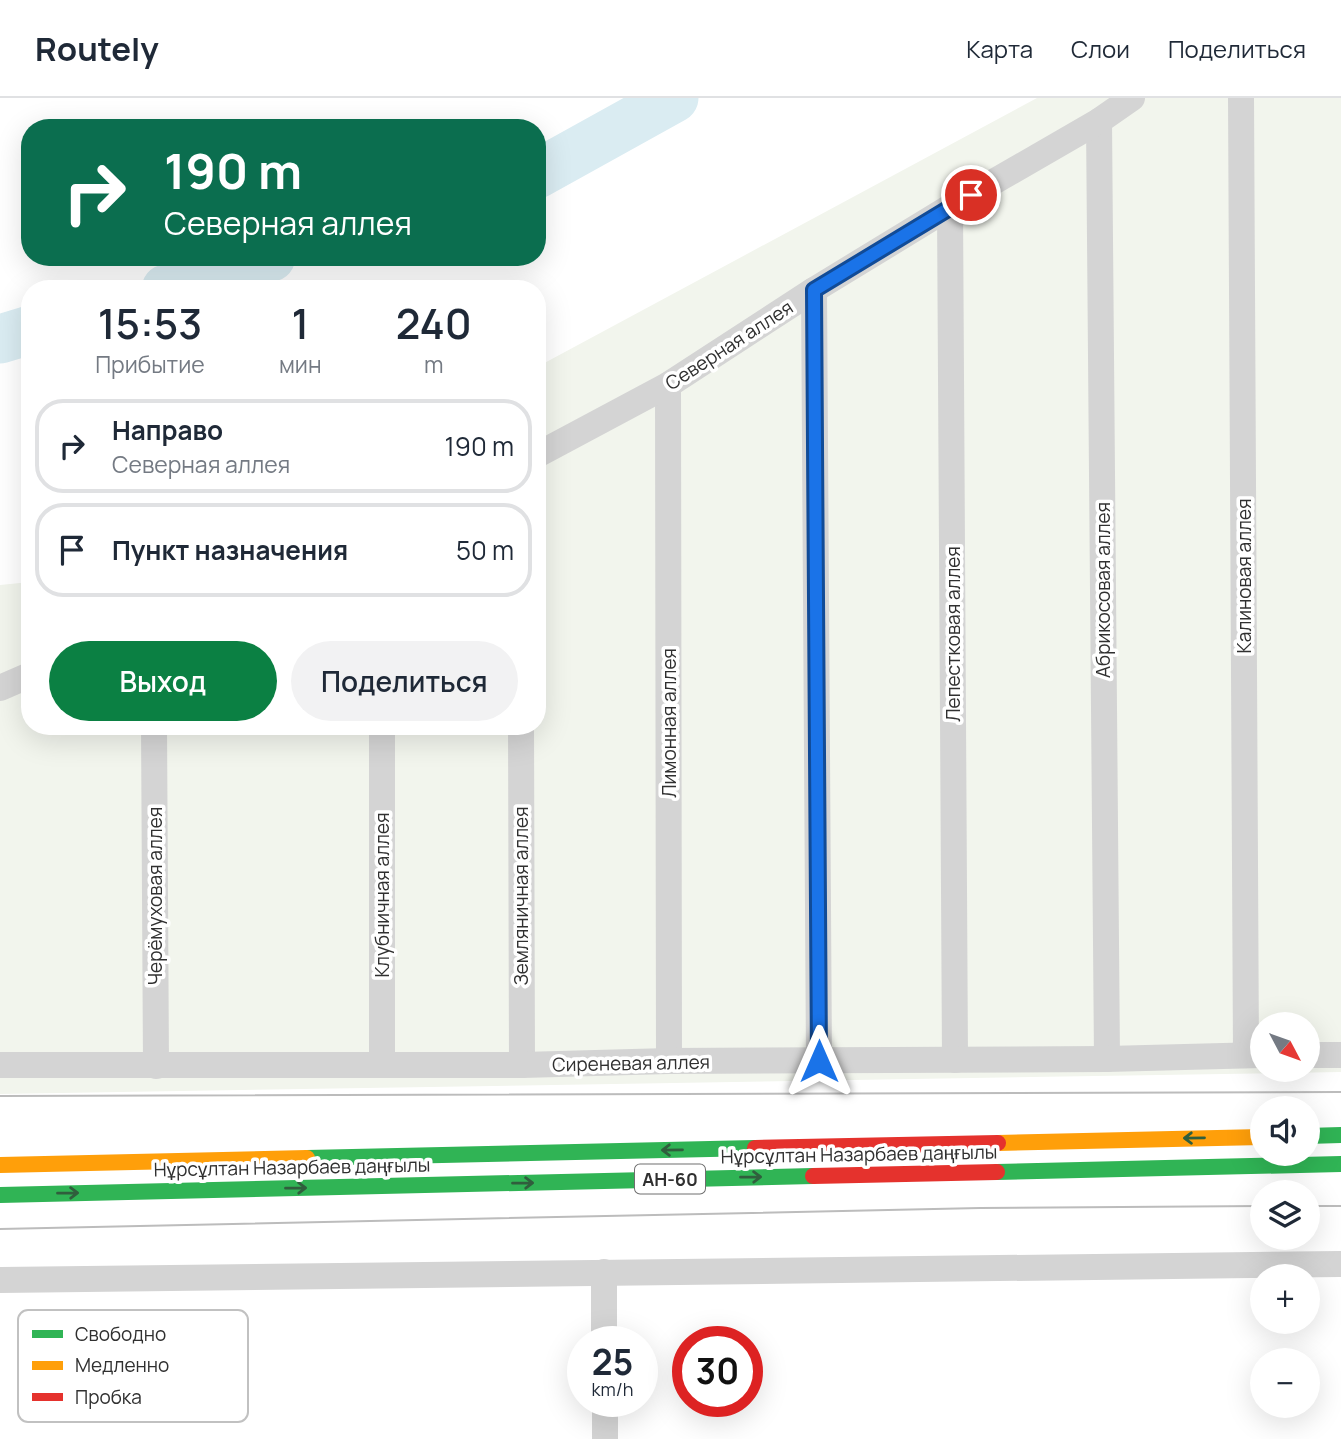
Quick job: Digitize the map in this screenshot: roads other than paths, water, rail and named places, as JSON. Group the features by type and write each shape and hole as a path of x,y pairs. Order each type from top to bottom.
{"main road":[{"path":"1320,1136 1341,1135"},
{"name":"Нұрсұлтан Назарбаев даңғылы","path":"0,1165 1250,1137"},
{"name":"Нұрсұлтан Назарбаев даңғылы","path":"0,1195 1341,1164"}],"street":[{"name":"Северная аллея","path":"546,450 668,385 814,290 1099,121 1132,98"},
{"name":"Калиновая аллея","path":"1241,98 1253,1012"},
{"name":"Абрикосовая аллея","path":"1099,121 1107,1059"},
{"name":"Лепестковая аллея","path":"950,207 955,1060"},
{"path":"814,290 819,1061"},
{"name":"Лимонная аллея","path":"668,385 670,1061"},
{"path":"0,688 21,679"},
{"name":"Черёмуховая аллея","path":"154,735 156,1066"},
{"name":"Клубничная аллея","path":"382,735 382,1064"},
{"name":"Земляничная аллея","path":"521,735 522,1065"},
{"name":"Сиреневая аллея","path":"0,1065 522,1065 1250,1055"},
{"path":"1320,1055 1341,1055"},
{"path":"0,1280 1341,1264"},
{"path":"604,1272 604,1326"},
{"path":"605,1417 605,1439"}],"waterway":[{"path":"546,169 674,98"},
{"path":"196,280 241,266"},
{"path":"0,339 21,333"}],"tram line":[{"path":"0,1096 1341,1092"},
{"path":"0,1229 980,1208 1250,1206"},
{"path":"1320,1206 1341,1206"}]}
